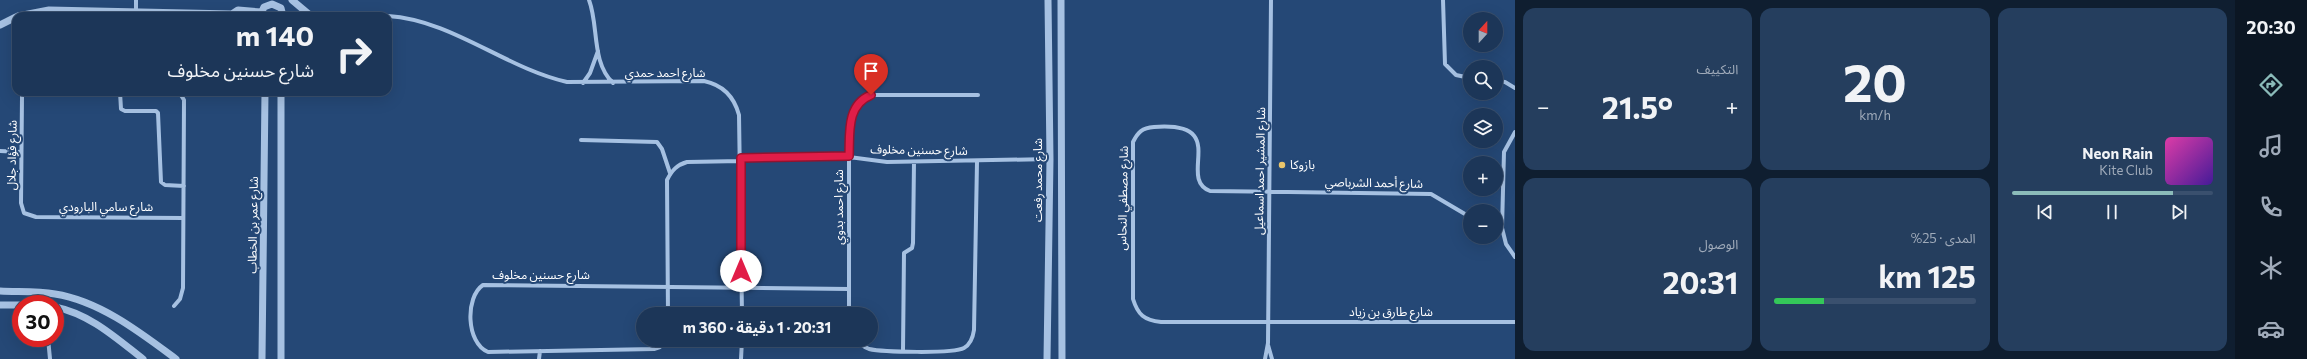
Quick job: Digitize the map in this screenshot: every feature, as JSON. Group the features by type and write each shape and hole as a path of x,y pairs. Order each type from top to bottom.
{"street":[{"path":"136,0 136,12"},
{"path":"280,0 282,12"},
{"path":"292,0 306,12"},
{"path":"589,0 594,16 598,51 604,72 613,83"},
{"name":"شارع محمد رفعت","path":"1047,359 1050,159 1048,0"},
{"name":"شارع محمد رفعت","path":"1060,0 1062,359"},
{"name":"شارع المشير احمد اسماعيل","path":"1265,359 1268,343 1271,0"},
{"path":"1443,0 1445,64 1456,75 1463,76"},
{"path":"236,12 238,10 262,9 272,4 280,8"},
{"path":"38,12 49,10 84,12"},
{"name":"شارع احمد حمدي","path":"392,17 421,21 546,76 566,82 613,83 704,81 719,86 730,96 738,109 741,159 742,307"},
{"path":"0,25 12,19"},
{"path":"583,83 592,68 598,51"},
{"path":"1048,60 1060,60"},
{"path":"1048,71 1053,68 1060,70"},
{"path":"1503,82 1515,88"},
{"name":"شارع احمد بدوي","path":"849,307 849,156 852,113 855,107 871,95 978,95"},
{"name":"شارع فؤاد جلال","path":"24,96 21,152 21,203 22,209 28,216"},
{"path":"120,96 121,109 124,111 156,111 158,113 161,182 165,185 184,186"},
{"path":"174,306 180,299 183,288 184,100 182,96"},
{"name":"شارع عمر بن الخطاب","path":"262,359 264,96"},
{"path":"281,96 281,359"},
{"name":"شارع مصطفي النحاس","path":"1268,320 1161,322 1151,321 1140,315 1132,299 1133,142 1141,130 1148,127 1184,128 1192,132 1197,140 1198,175 1206,189 1217,192 1270,192"},
{"path":"1503,204 1504,152 1515,132"},
{"path":"581,140 656,142 662,149 670,173 667,180 668,307"},
{"path":"0,151 21,152"},
{"name":"شارع حسنين مخلوف","path":"670,173 675,168 687,162 741,159 849,156 882,162 977,162 1050,159"},
{"path":"903,351 904,254 913,245 914,162"},
{"path":"865,347 868,349 903,351 959,350 965,347 973,336 977,162"},
{"name":"شارع أحمد الشرباصي","path":"1270,192 1431,194 1463,214"},
{"name":"شارع سامي البارودي","path":"28,216 183,218"},
{"path":"1503,232 1506,244 1515,257"},
{"name":"شارع حسنين مخلوف","path":"660,347 654,349 488,352 478,346 473,336 471,300 477,288 483,285 667,286"},
{"path":"667,286 849,289"},
{"path":"0,291 42,293 74,299 116,319 176,359"},
{"path":"0,305 12,305"},
{"path":"64,311 91,320 125,344 143,359"},
{"name":"شارع طارق بن زياد","path":"1268,320 1515,322"},
{"name":"شارع المشير احمد اسماعيل","path":"1268,343 1272,359"},
{"path":"49,347 50,359"},
{"path":"539,359 540,351"}],"place":[{"name":"بازوكا","path":"1282,165"}],"route":[{"path":"741,271 741,158 849,156 852,113 859,102 871,95"}]}
